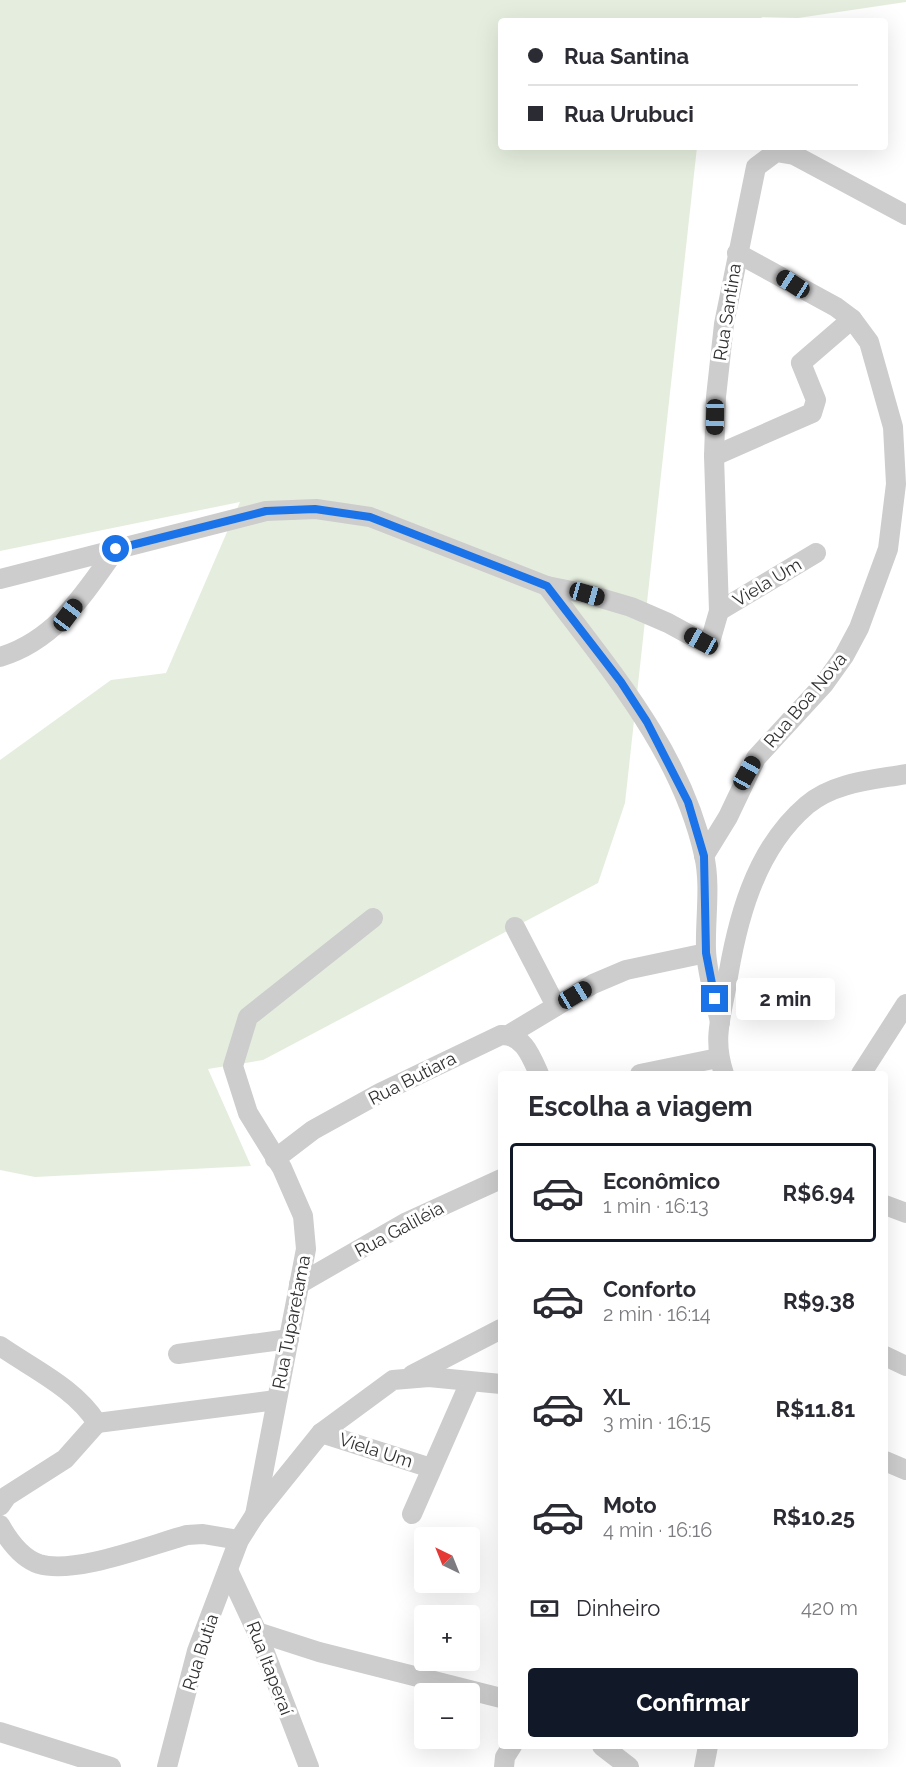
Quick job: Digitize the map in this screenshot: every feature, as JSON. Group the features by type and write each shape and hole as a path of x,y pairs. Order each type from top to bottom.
{"street":[{"name":"Rua Santina","path":"0,579 266,511 315,509 370,517 547,586 631,607 707,636 719,611 714,456 716,397 722,335 756,167 776,152 794,155 906,215"},
{"name":"Rua Boa Nova","path":"704,856 728,817 756,758 802,710 844,656 859,628 888,549 896,484 893,428 874,353 869,342 852,319 769,269 737,253"},
{"path":"714,456 812,412 816,400 801,363 852,319"},
{"path":"0,657 22,649 44,636 68,615 116,549"},
{"name":"Viela Um","path":"719,611 816,553"},
{"path":"547,586 621,682 647,722 688,802 704,856 706,953 720,1022"},
{"path":"670,1071 721,1066 716,1036 730,959 755,875 779,835 808,803 839,786 906,774"},
{"name":"Rua Tuparetama","path":"255,1515 306,1249 307,1232 303,1216 275,1159 248,1113 233,1066 249,1017 373,918"},
{"path":"515,927 556,1006"},
{"name":"Rua Butiara","path":"275,1159 313,1130 380,1093 491,1038 510,1034 593,984 626,970 706,953"},
{"path":"863,1071 906,1004"},
{"path":"510,1034 527,1049 538,1071"},
{"name":"Rua Galiléia","path":"299,1284 407,1222 498,1180"},
{"path":"888,1206 906,1213"},
{"name":"Rua Butia","path":"167,1767 197,1651 239,1540 255,1515 321,1433 380,1388 393,1380 406,1378 498,1331"},
{"path":"178,1354 289,1339"},
{"path":"0,1347 68,1391 89,1410 97,1423"},
{"path":"888,1357 906,1366"},
{"path":"406,1378 429,1377 498,1384"},
{"path":"412,1514 470,1382"},
{"path":"0,1506 7,1496 65,1459 97,1423 276,1400"},
{"name":"Viela Um","path":"321,1433 431,1468"},
{"path":"888,1462 906,1470"},
{"path":"0,1526 24,1556 39,1564 91,1563 187,1535 203,1534 239,1540"},
{"name":"Rua Itaperaí","path":"228,1570 257,1632 309,1767"},
{"path":"257,1632 319,1652 498,1697"},
{"path":"0,1732 111,1767"},
{"path":"504,1767 505,1757 510,1749"},
{"path":"606,1749 629,1767"},
{"path":"704,1767 707,1749"}],"green space":[{"path":"0,0 906,0 906,2 798,18 498,18 498,150 697,150 625,803 598,883 263,1060 208,1069 251,1166 35,1177 0,1170 0,760 111,680 166,673 240,502 0,551"}],"route":[{"path":"116,549 266,511 315,509 370,517 547,586 621,682 647,722 688,802 704,856 706,953 715,999"}]}
